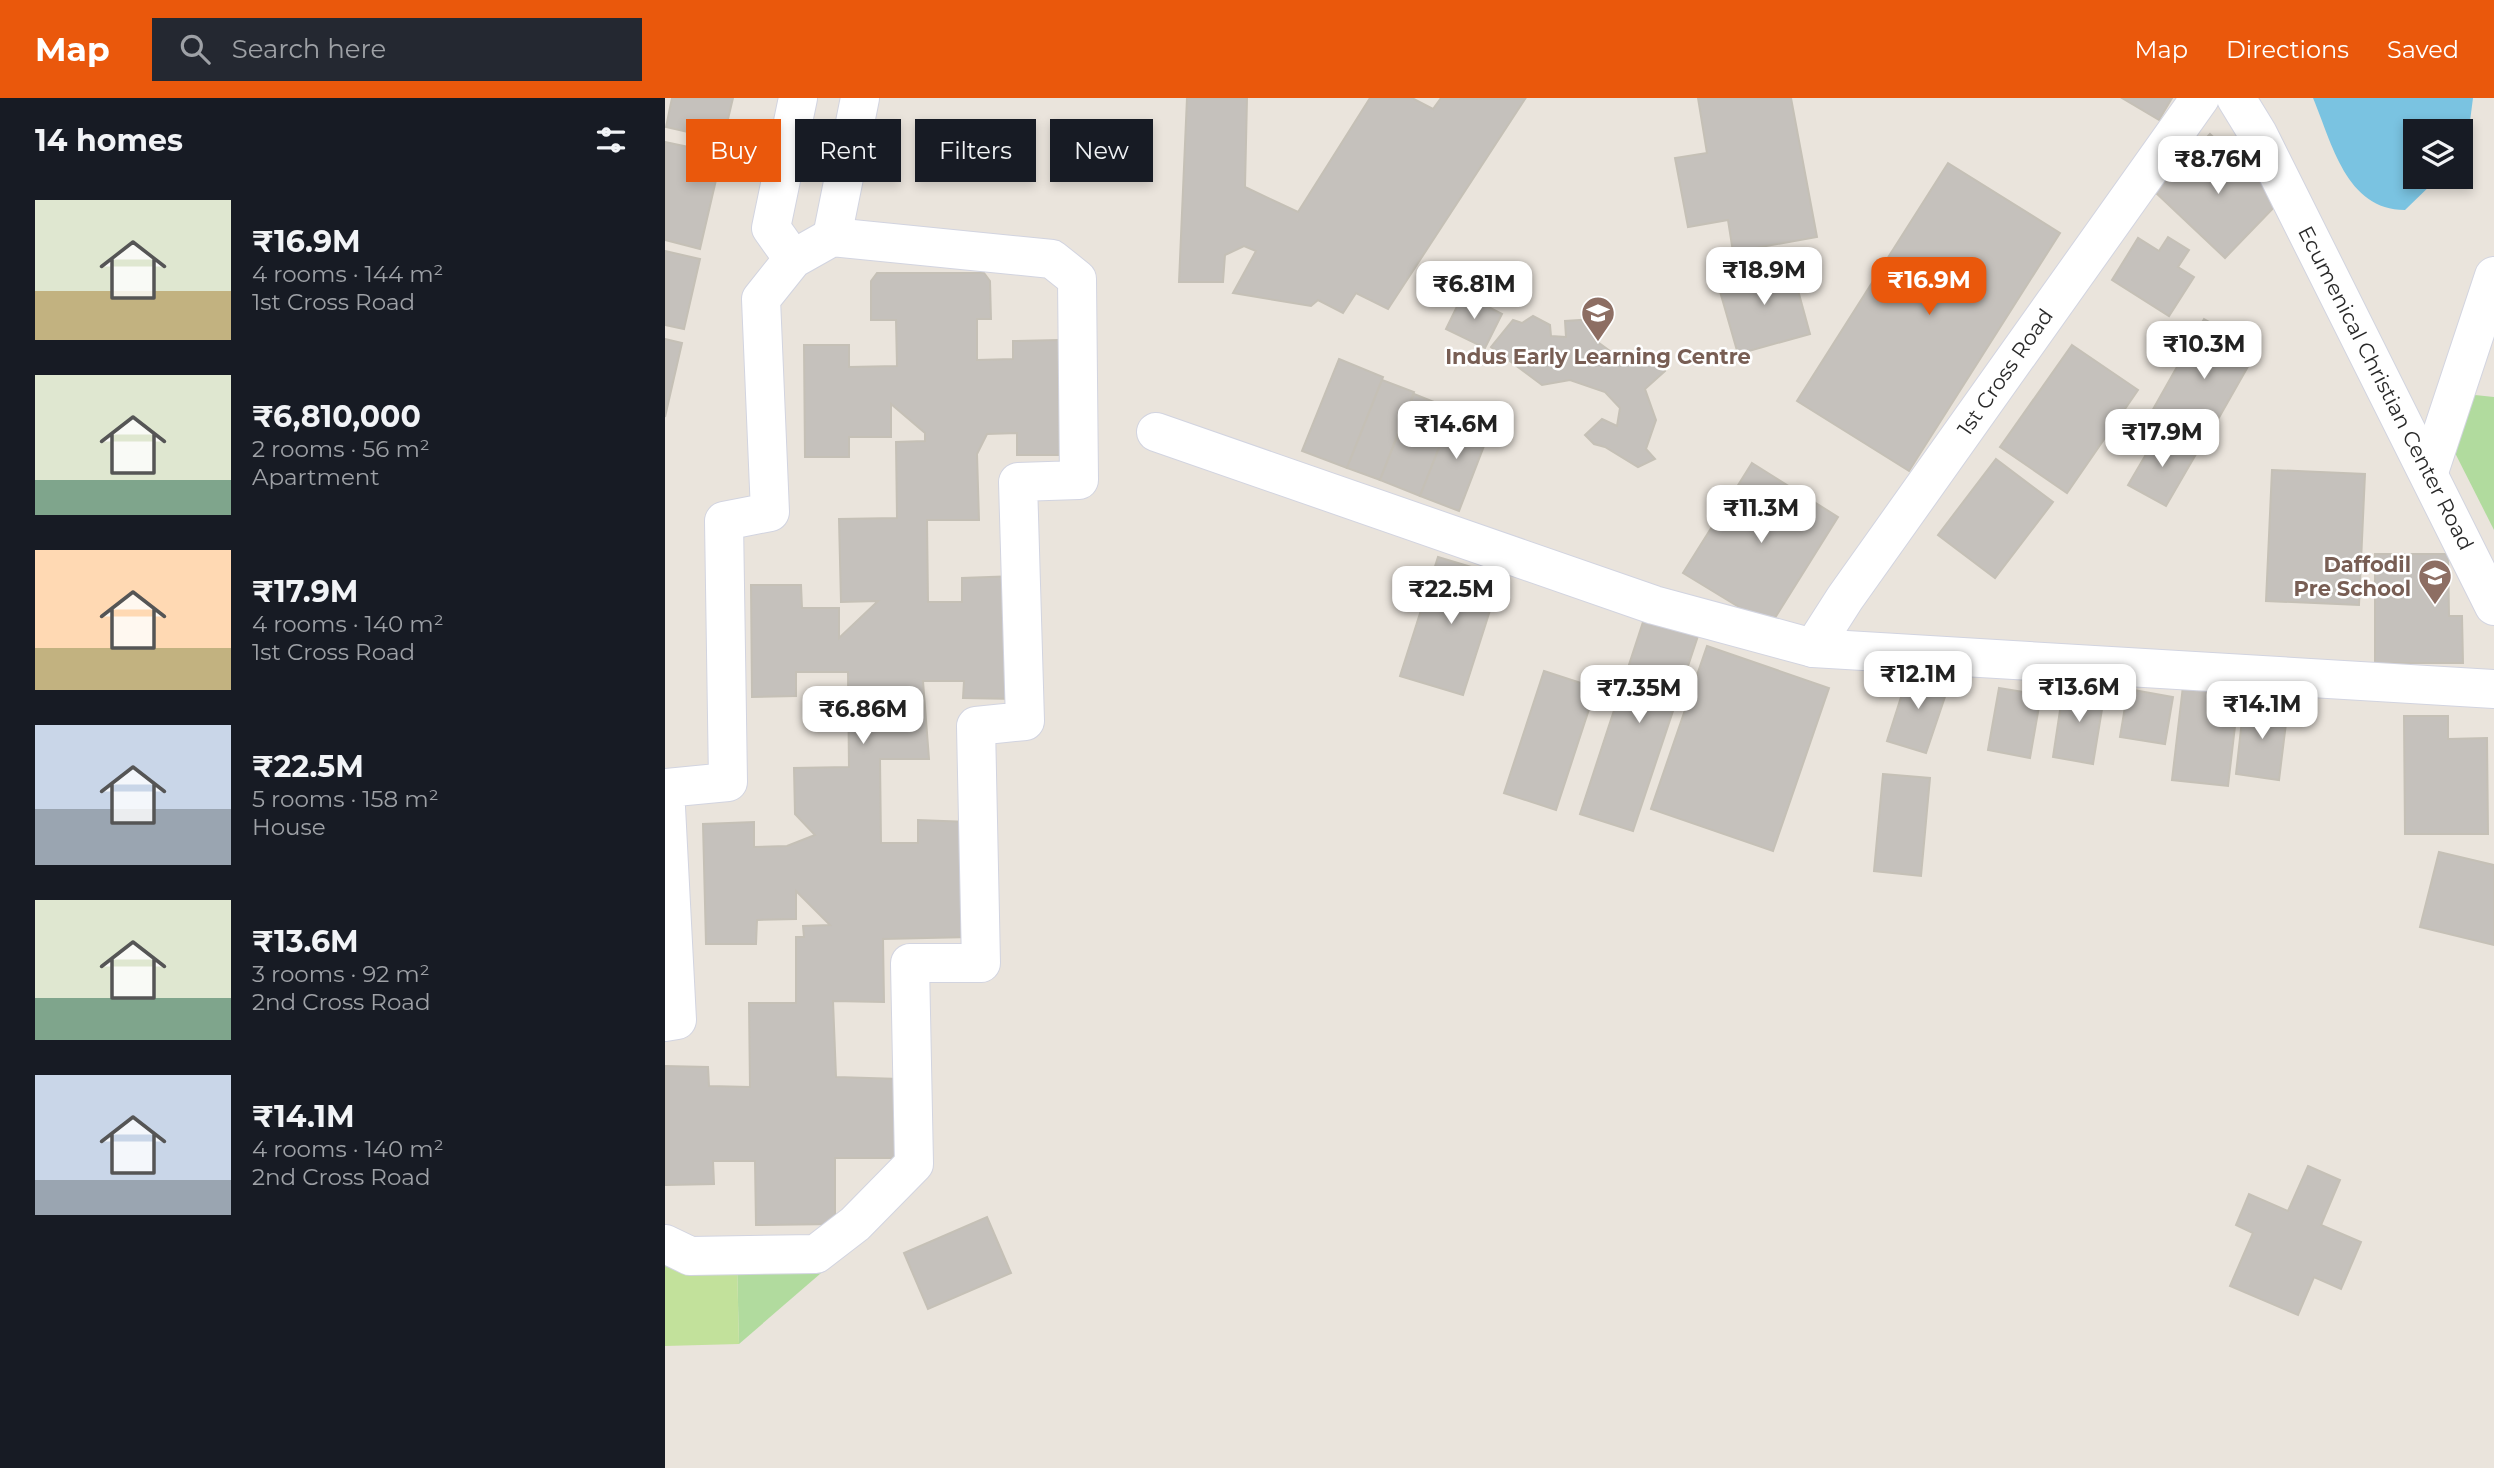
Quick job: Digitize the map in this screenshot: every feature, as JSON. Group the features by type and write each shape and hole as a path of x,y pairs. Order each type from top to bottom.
{"street":[{"path":"793,260 771,228 798,98"},
{"path":"832,237 860,98"},
{"name":"1st Cross Road","path":"1813,648 1845,598 2200,98"},
{"name":"Ecumenical Christian Center Road","path":"2236,98 2258,134 2494,606"},
{"path":"665,1022 677,1020 665,788 728,782 724,522 770,512 761,299 793,260 832,237 1052,260 1077,279 1079,480 1018,482 1025,721 976,726 981,963 910,963 914,1164 855,1224 816,1254 690,1256 665,1244"},
{"path":"2429,472 2494,276"},
{"path":"1156,432 1654,605 1813,648 2494,689"}],"green space":[{"path":"2475,395 2494,397 2494,530 2452,447"},
{"path":"737,1261 835,1261 739,1344"},
{"path":"737,1261 739,1344 665,1346 665,1263"}],"water":[{"path":"2313,98 2473,98 2470,119 2403,119 2403,189 2427,189 2405,210 2385,207 2368,199 2344,171"}],"building":[{"path":"672,98 733,98 728,119 686,119 686,132 666,127"},
{"path":"1187,98 1247,98 1245,187 1298,212 1370,98 1412,98 1433,109 1441,98 1525,99 1388,309 1356,293 1343,313 1318,300 1311,306 1233,293 1256,251 1244,246 1225,255 1223,282 1179,282"},
{"path":"1698,98 1791,98 1817,237 1733,252 1728,220 1688,227 1675,158 1707,153"},
{"path":"2122,98 2172,98 2159,120"},
{"path":"2210,134 2281,200 2225,258 2155,192"},
{"path":"665,142 686,146 686,182 716,182 700,249 665,240"},
{"path":"1948,163 2060,233 1909,471 1797,401"},
{"path":"2168,237 2189,250 2178,267 2194,277 2169,316 2112,280 2138,238 2159,251"},
{"path":"665,251 700,259 684,329 665,325"},
{"path":"1790,261 1810,334 1738,354 1717,281"},
{"path":"877,273 984,273 990,281 991,319 977,319 977,360 1013,359 1013,341 1058,340 1059,455 1017,455 1017,433 987,434 977,454 979,520 927,520 928,602 962,602 962,578 1016,576 1018,699 963,698 964,681 923,681 929,759 880,759 881,843 918,843 918,820 969,822 970,937 883,939 884,1002 833,1001 836,1077 900,1079 902,1158 835,1158 835,1224 756,1225 755,1161 713,1161 714,1184 665,1185 665,1066 708,1067 709,1086 750,1087 749,1003 796,1003 796,937 804,937 803,926 830,925 796,891 796,919 757,920 756,944 706,944 703,824 754,822 754,847 787,846 815,835 795,814 794,768 849,767 848,672 796,672 796,696 752,697 751,585 801,585 802,608 839,608 839,638 878,601 841,602 839,519 897,518 896,442 925,441 925,433 891,404 891,437 849,437 849,457 805,457 804,345 849,345 849,367 897,366 896,320 871,320 871,281"},
{"path":"1463,294 1502,314 1485,348 1446,329"},
{"path":"1533,316 1550,325 1551,336 1566,337 1565,321 1594,319 1595,340 1629,365 1654,352 1665,371 1645,389 1656,420 1646,449 1655,459 1638,467 1605,447 1594,444 1585,435 1602,419 1617,426 1620,408 1605,392 1570,380 1542,385 1491,347 1513,320 1522,323"},
{"path":"2204,319 2258,349 2204,444 2151,413"},
{"path":"665,339 682,343 665,417"},
{"path":"2072,345 2138,390 2067,493 2000,447"},
{"path":"1339,359 1383,377 1347,468 1302,451"},
{"path":"1382,380 1414,392 1380,480 1347,468"},
{"path":"1414,394 1454,410 1420,496 1380,480"},
{"path":"1454,410 1492,425 1459,511 1420,496"},
{"path":"2159,432 2196,454 2166,506 2128,485"},
{"path":"1996,459 2053,502 1995,578 1938,535"},
{"path":"1752,463 1838,517 1770,626 1683,573"},
{"path":"2272,470 2365,474 2359,605 2266,601"},
{"path":"2375,554 2448,554 2449,616 2462,616 2463,663 2375,663"},
{"path":"1438,557 1501,576 1463,695 1400,676"},
{"path":"1644,619 1698,636 1633,831 1580,814"},
{"path":"1707,646 1829,688 1773,851 1651,809"},
{"path":"1910,669 1950,682 1926,753 1887,741"},
{"path":"1544,671 1596,688 1556,810 1504,793"},
{"path":"2064,684 2105,691 2093,764 2053,757"},
{"path":"2183,686 2239,692 2228,786 2172,780"},
{"path":"1999,688 2041,695 2030,758 1988,750"},
{"path":"2128,689 2173,697 2165,744 2120,737"},
{"path":"2244,702 2288,707 2279,780 2236,774"},
{"path":"2404,716 2448,716 2448,739 2487,738 2488,834 2405,834"},
{"path":"1883,774 1930,778 1921,876 1874,871"},
{"path":"2439,852 2494,865 2494,945 2420,927"},
{"path":"2308,1166 2340,1180 2321,1225 2361,1242 2341,1289 2314,1277 2298,1315 2230,1286 2253,1233 2236,1225 2249,1194 2288,1211"},
{"path":"987,1217 1011,1273 928,1309 904,1253"}],"place":[{"name":"Indus Early Learning Centre","path":"1598,343"},
{"name":"Daffodil Pre School","path":"2435,606"}]}
